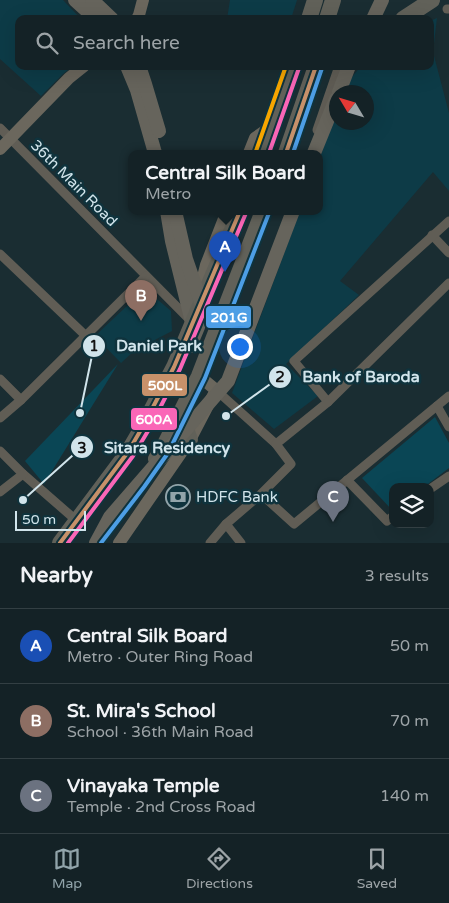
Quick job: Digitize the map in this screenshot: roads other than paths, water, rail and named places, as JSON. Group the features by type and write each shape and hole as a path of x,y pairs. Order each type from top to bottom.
{"highway":[{"path":"328,15 332,0"},
{"path":"409,15 432,0"},
{"path":"263,150 292,70"},
{"path":"287,150 316,70"},
{"path":"60,543 128,452 142,428 174,367 238,215"},
{"path":"94,543 162,450 198,376 261,215"},
{"path":"180,413 190,440"}],"main road":[{"path":"75,0 92,15"},
{"path":"92,0 108,15"},
{"path":"375,15 382,0"},
{"path":"129,70 137,90 154,150"},
{"path":"140,70 151,101 163,150"},
{"path":"342,85 347,70"},
{"path":"315,150 329,116"},
{"path":"168,215 172,241 192,322"},
{"path":"65,543 136,448 170,390 198,327 203,308 186,259 176,215"},
{"path":"89,543 228,381 291,215"},
{"path":"94,543 110,517"}],"street":[{"path":"140,15 143,0"},
{"path":"0,149 79,70"},
{"path":"309,150 338,70"},
{"path":"251,150 255,138 272,126"},
{"name":"36th Main Road","path":"0,128 192,322"},
{"path":"192,322 206,266 225,215"},
{"path":"119,543 190,440 216,390 227,368 284,215"},
{"path":"328,402 294,361 449,221"},
{"path":"432,235 449,253"},
{"path":"0,254 86,336"},
{"path":"0,418 21,400 146,276"},
{"path":"276,444 328,402 449,283"},
{"path":"198,376 276,444 291,464 261,494 226,524 210,543"},
{"path":"0,379 21,400"},
{"path":"261,494 294,524 449,396"},
{"path":"437,406 449,427"},
{"path":"0,451 23,474 77,521"},
{"path":"0,492 23,474"},
{"path":"434,486 449,476"},
{"path":"347,480 387,520 389,519"},
{"path":"226,524 241,543"}],"place":[{"name":"Central Silk Board","path":"225,272"},
{"name":"St. Mira's School","path":"141,321"},
{"name":"Daniel Park","path":"80,413"},
{"name":"Bank of Baroda","path":"226,416"},
{"name":"HDFC Bank","path":"178,497"},
{"name":"Sitara Residency","path":"23,500"},
{"name":"Vinayaka Temple","path":"333,522"}]}
